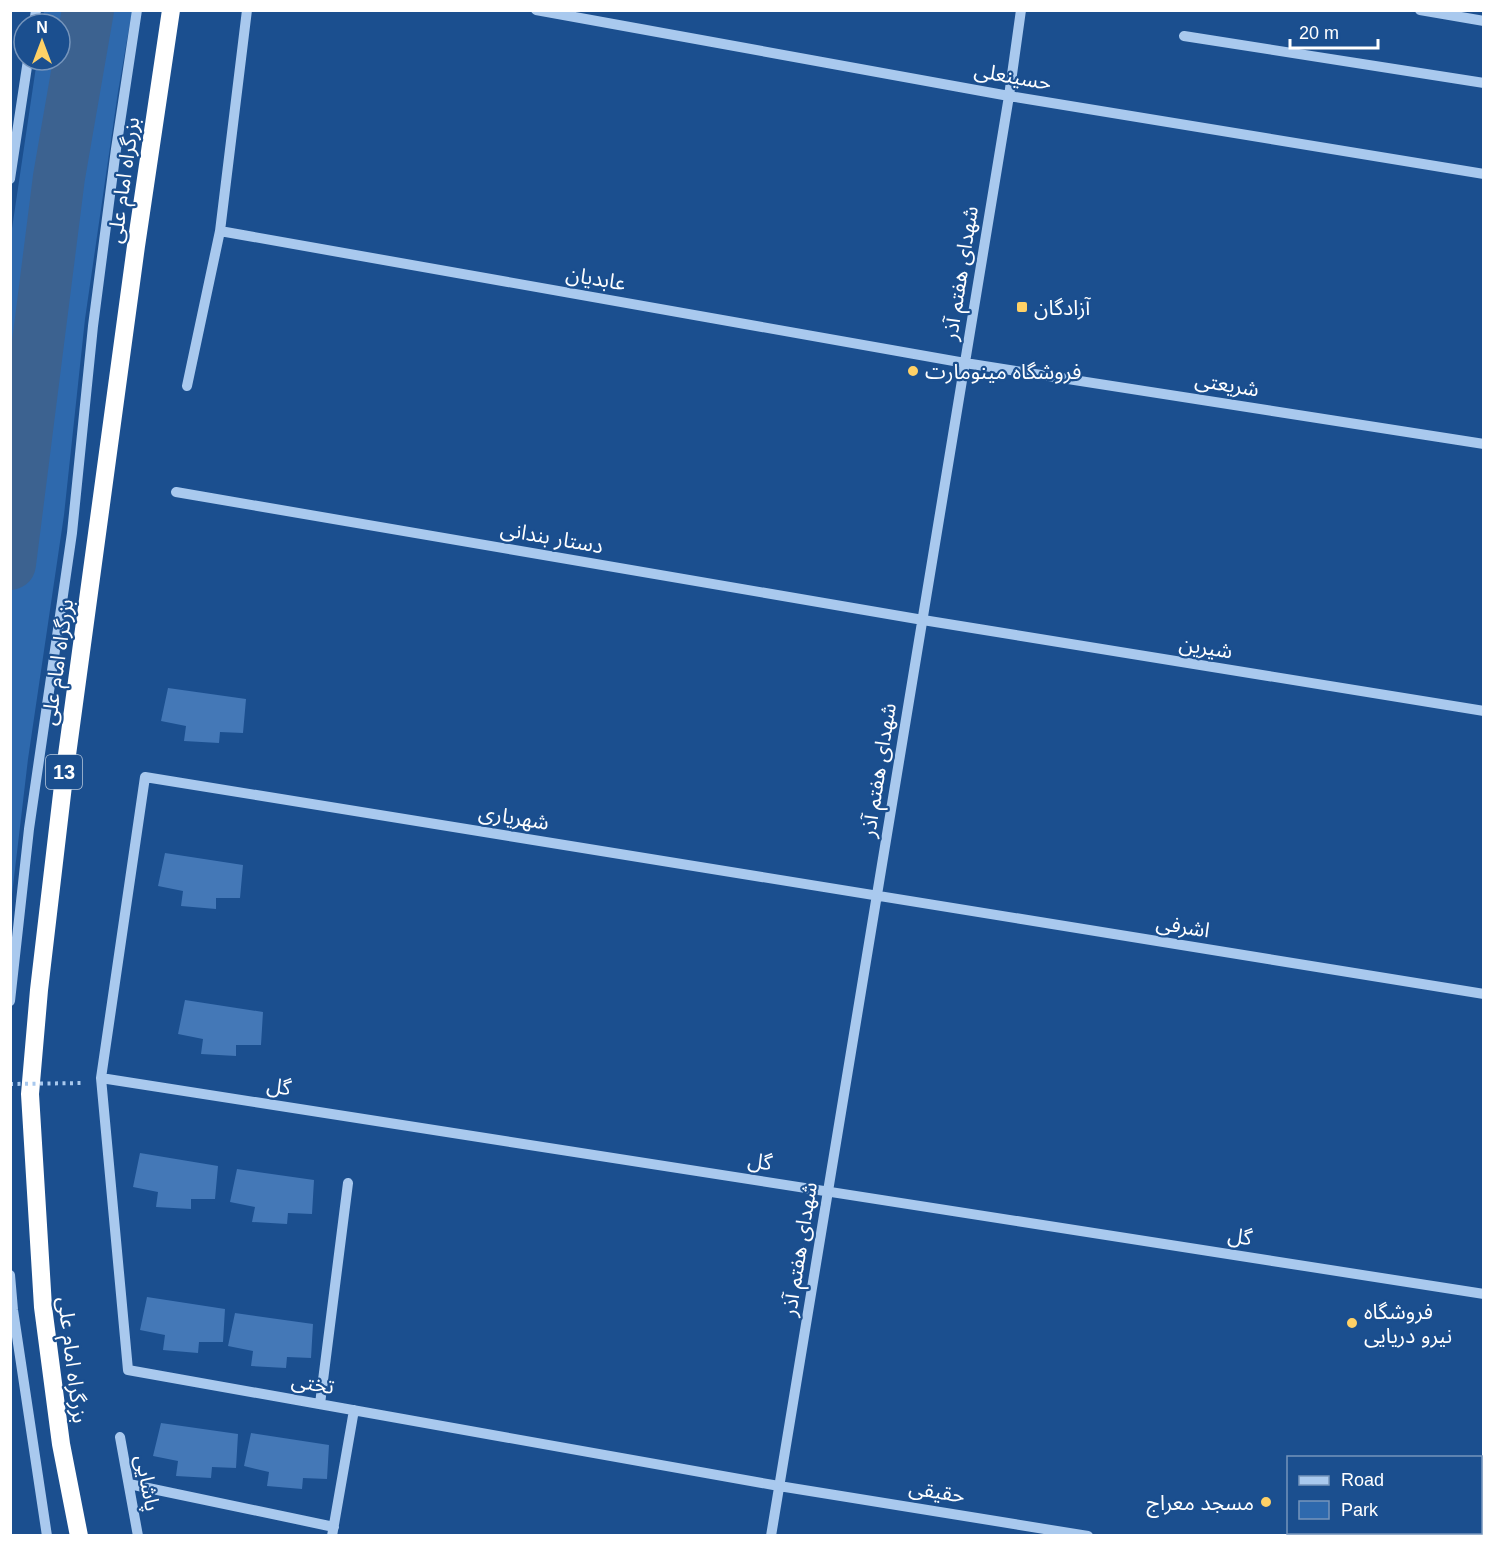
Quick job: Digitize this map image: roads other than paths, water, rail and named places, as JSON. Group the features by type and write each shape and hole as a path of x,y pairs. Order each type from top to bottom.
{"highway":[{"name":"بزرگراه امام علی","path":"79,1536 61,1444 43,1307 30,1094 39,990 65,765 136,246 171,10"}],"street":[{"path":"10,1001 29,829 72,533 96,302 137,10"},
{"path":"187,386 220,231 247,10"},
{"name":"حسینعلی","path":"536,10 1009,96 1484,174"},
{"name":"شهدای هفتم آذر","path":"771,1536 1009,96 1021,10"},
{"path":"1420,10 1484,21"},
{"path":"1184,36 1484,83"},
{"path":"10,179 26,72"},
{"name":"عابدیان","path":"220,231 965,363"},
{"name":"شریعتی","path":"965,363 1484,444"},
{"name":"دستار بندانی","path":"176,492 922,620"},
{"name":"شیرین","path":"922,620 1484,711"},
{"name":"شهریاری","path":"101,1078 145,777 877,896"},
{"name":"اشرفی","path":"877,896 1484,994"},
{"name":"گل","path":"101,1078 1484,1294"},
{"name":"تختی","path":"101,1078 128,1370 779,1486"},
{"path":"320,1404 348,1183"},
{"path":"10,1275 13,1310 47,1536"},
{"path":"129,1484 333,1531 354,1410"},
{"name":"پاشایی","path":"120,1437 138,1536"},
{"name":"حقیقی","path":"779,1486 1089,1536"}],"waterway":[{"path":"10,564 59,177 88,10"}],"place":[{"name":"آزادگان","path":"1022,307"},
{"name":"فروشگاه مینومارت","path":"913,371"},
{"name":"فروشگاه نیرو دریایی","path":"1352,1323"},
{"name":"مسجد معراج","path":"1266,1502"}]}
